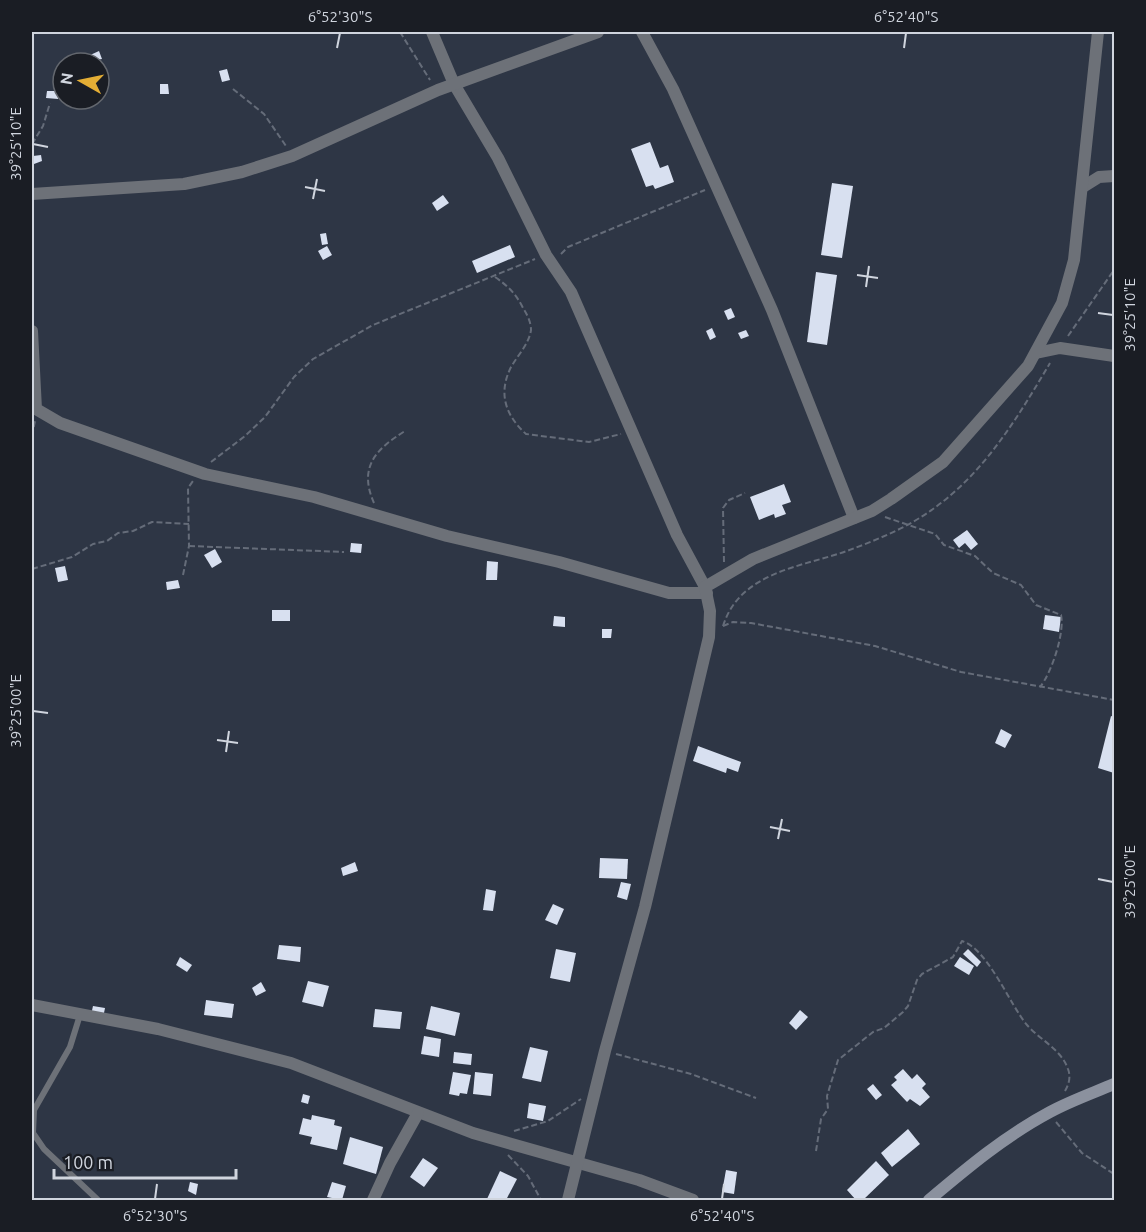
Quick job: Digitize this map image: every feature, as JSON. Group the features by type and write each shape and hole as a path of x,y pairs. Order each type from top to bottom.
{"main road":[{"path":"929,1200 983,1155 1053,1110 1114,1084"}],"street":[{"path":"432,32 454,84 498,158 549,258 571,292 677,535 706,590 710,611 709,636 645,907 605,1051 568,1200"},
{"path":"32,194 184,184 242,172 292,156 438,90 598,32"},
{"path":"642,32 673,89 772,310 854,518"},
{"path":"32,331 36,409 60,423 202,473 295,493 669,593 706,590 721,576 753,559 872,511 943,462 988,414 1036,354 1062,303 1074,260 1098,32"},
{"path":"1083,187 1099,177 1114,176"},
{"path":"1036,354 1060,348 1114,356"},
{"path":"32,1005 158,1029 291,1063 418,1113 495,1139 639,1180 693,1200"},
{"path":"373,1200 390,1163 418,1113"}],"lane":[{"path":"80,1015 70,1047 34,1110 33,1133 44,1149 98,1200"}],"path":[{"path":"400,32 410,52 438,90"},
{"path":"233,89 264,114 292,156"},
{"path":"32,144 43,126 50,103"},
{"path":"183,575 189,546 188,488 195,478 265,417 294,377 313,359 373,325 549,258 568,247 622,227 698,191 717,187"},
{"path":"1060,348 1114,270"},
{"path":"495,277 509,286 519,300 529,318 531,330 525,347 511,368 504,391 504,406 518,427 526,434 564,436 589,442 633,432"},
{"path":"384,518 369,488 371,460 384,444 405,431"},
{"path":"721,576 725,559 722,542 723,508 729,500 745,493"},
{"path":"872,511 891,520 935,534 944,545 975,556 993,573 1021,585 1036,605 1061,615 1061,629 1052,665 1040,687"},
{"path":"32,569 72,557 93,544 107,541 118,533 133,531 152,522 189,524"},
{"path":"189,546 344,552"},
{"path":"709,636 733,622 751,623 875,646 961,672 1114,700"},
{"path":"816,1151 822,1119 828,1109 826,1096 838,1060 903,1012 908,1006 917,980 922,974 953,957 962,941 977,950 1008,992 1027,1024 1062,1058 1070,1078 1053,1110 1082,1153 1114,1174"},
{"path":"605,1051 691,1074 756,1098"},
{"path":"510,1132 548,1120 596,1088"},
{"path":"495,1139 528,1176 541,1200"}],"building":[{"path":"227,69 230,80 222,82 219,71"},
{"path":"160,84 168,84 169,94 160,94"},
{"path":"47,91 51,91 51,98 46,98"},
{"path":"650,142 660,168 668,165 674,182 655,189 653,185 646,187 631,149"},
{"path":"41,155 42,161 34,164 33,156"},
{"path":"832,183 853,186 842,258 821,255"},
{"path":"443,195 449,203 437,211 432,203"},
{"path":"326,233 328,244 322,245 320,234"},
{"path":"510,245 515,257 477,273 472,261"},
{"path":"327,246 332,255 323,260 318,251"},
{"path":"816,272 837,275 827,345 807,342"},
{"path":"731,308 735,317 728,320 724,311"},
{"path":"712,328 716,337 710,340 706,331"},
{"path":"746,330 749,336 741,339 738,333"},
{"path":"784,484 791,502 782,505 786,514 775,518 774,514 759,520 750,497"},
{"path":"967,530 978,544 971,550 965,543 959,548 953,540"},
{"path":"351,543 362,544 361,553 350,552"},
{"path":"215,549 222,562 212,568 204,555"},
{"path":"487,561 498,562 497,580 486,580"},
{"path":"65,566 68,580 58,582 55,568"},
{"path":"178,580 180,588 167,590 166,582"},
{"path":"272,610 290,610 290,621 272,621"},
{"path":"1045,615 1061,617 1059,632 1043,629"},
{"path":"554,616 565,617 565,627 553,626"},
{"path":"602,629 612,629 611,638 602,638"},
{"path":"1111,716 1114,717 1114,773 1098,768"},
{"path":"1001,729 1012,735 1005,748 995,743"},
{"path":"698,746 741,762 738,772 727,768 726,773 693,761"},
{"path":"600,858 628,859 627,879 599,878"},
{"path":"355,862 358,871 343,876 341,868"},
{"path":"621,882 631,884 627,900 617,897"},
{"path":"486,889 496,891 493,911 483,910"},
{"path":"553,904 564,909 557,925 545,920"},
{"path":"279,945 301,947 300,962 277,959"},
{"path":"556,949 576,953 570,982 550,978"},
{"path":"968,949 981,962 977,967 963,954"},
{"path":"180,957 192,965 187,972 176,965"},
{"path":"960,957 974,966 969,975 954,966"},
{"path":"308,981 329,986 323,1007 302,1002"},
{"path":"261,982 266,991 256,996 252,988"},
{"path":"206,1000 234,1004 232,1018 204,1015"},
{"path":"93,1006 105,1008 103,1018 91,1015"},
{"path":"431,1006 460,1013 455,1036 426,1029"},
{"path":"375,1009 402,1012 400,1029 373,1027"},
{"path":"800,1010 808,1017 796,1030 789,1023"},
{"path":"424,1036 441,1039 439,1057 421,1054"},
{"path":"530,1047 548,1051 541,1082 522,1078"},
{"path":"454,1052 472,1054 471,1065 453,1063"},
{"path":"903,1069 912,1079 917,1074 926,1084 922,1088 930,1097 920,1106 910,1099 907,1102 891,1085 897,1080 894,1077"},
{"path":"453,1072 471,1075 467,1094 460,1093 459,1096 449,1094"},
{"path":"475,1072 493,1074 491,1096 473,1094"},
{"path":"873,1084 882,1095 876,1100 867,1089"},
{"path":"303,1094 310,1096 308,1104 301,1102"},
{"path":"529,1103 546,1106 543,1121 527,1118"},
{"path":"312,1115 335,1120 334,1125 342,1127 337,1150 310,1144 312,1137 299,1134 303,1118 311,1120"},
{"path":"908,1129 920,1144 892,1167 881,1153"},
{"path":"350,1137 383,1147 376,1174 343,1164"},
{"path":"423,1158 438,1168 424,1187 410,1177"},
{"path":"876,1161 889,1175 863,1200 856,1200 847,1190"},
{"path":"726,1170 737,1172 734,1194 722,1192"},
{"path":"500,1171 517,1179 506,1200 487,1199"},
{"path":"190,1182 198,1184 196,1195 188,1191"},
{"path":"332,1182 346,1186 342,1200 327,1197"}]}
